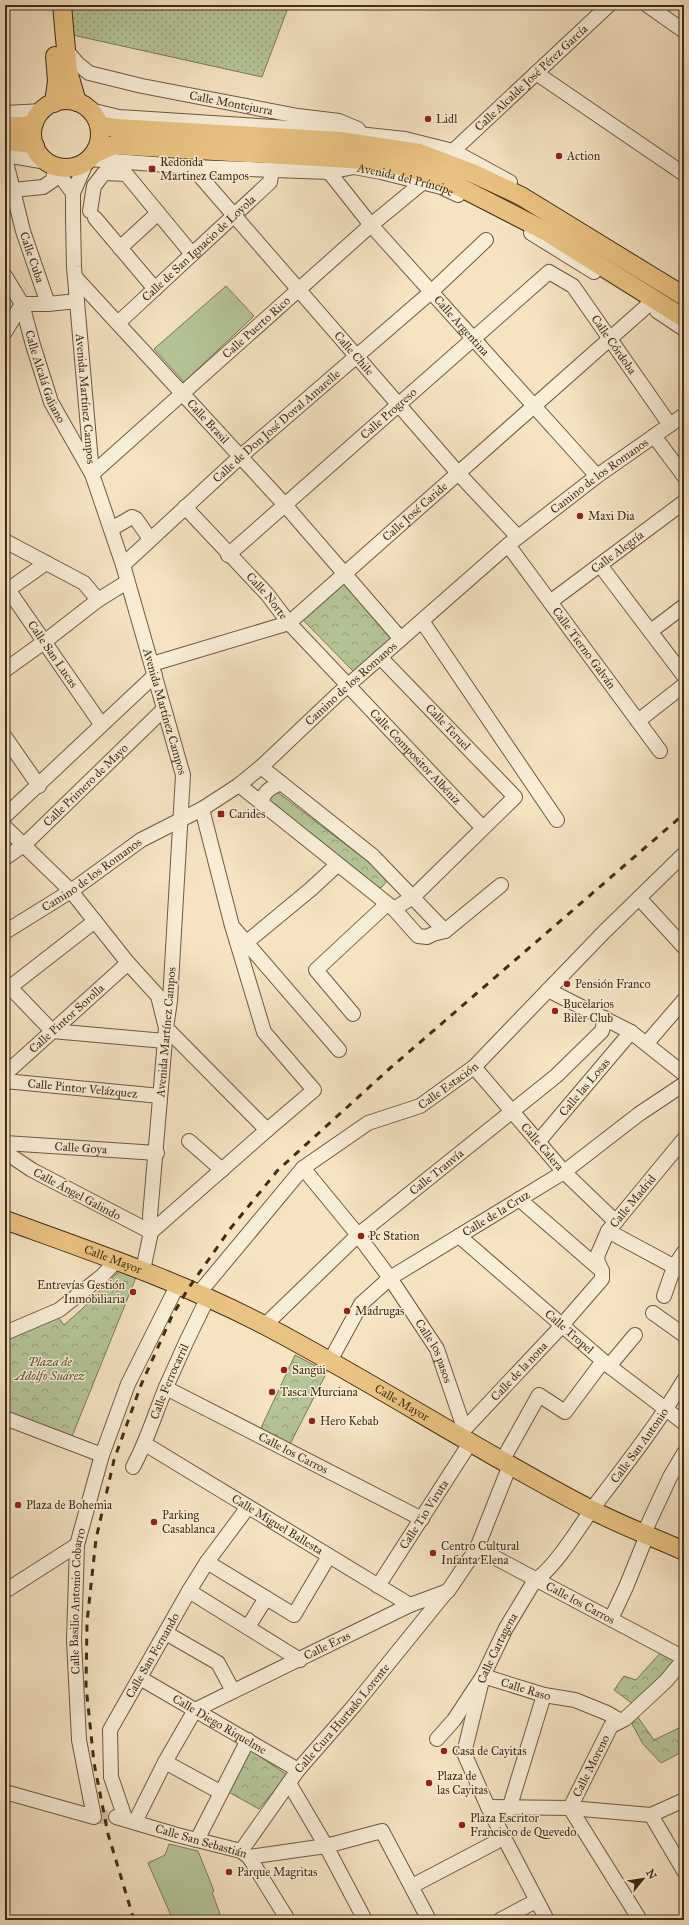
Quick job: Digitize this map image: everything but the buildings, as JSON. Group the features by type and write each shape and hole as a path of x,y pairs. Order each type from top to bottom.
{"main road":[{"path":"50,5 57,81 44,112 32,135 35,146 40,155 52,165 61,168 74,167 90,159 100,137 68,71 62,5"},
{"path":"5,126 25,126 44,112 66,100 84,106 116,128 340,141 419,153 472,173 521,196 684,296"},
{"path":"5,141 25,143 35,146"},
{"name":"Avenida del Príncipe","path":"90,159 113,145 390,162 438,176 547,232 684,318"},
{"name":"Calle Mayor","path":"5,1220 117,1260 204,1295 265,1325 330,1361 464,1436 506,1463 592,1510 684,1551"}],"street":[{"name":"Calle Alcalde José Pérez García","path":"453,151 609,5"},
{"path":"647,5 684,30"},
{"path":"66,50 78,64 89,72"},
{"path":"89,72 79,76 84,106 119,117 321,130 373,135 405,139 453,151 533,195 684,289"},
{"name":"Calle Montejurra","path":"89,72 142,86 298,116 339,121 373,135"},
{"path":"536,74 684,174"},
{"path":"5,114 44,112"},
{"path":"5,156 52,165 73,193"},
{"name":"Calle Cuba","path":"5,156 23,231 48,304"},
{"name":"Avenida del Príncipe","path":"90,159 192,167 329,172 354,167 441,187 513,221 684,329"},
{"name":"Avenida Martínez Campos","path":"90,159 73,193 73,232 77,301 92,474 123,565 154,669 183,775 182,819 170,1001 165,1035 157,1153 150,1216 151,1232 143,1270"},
{"path":"13,190 43,187 52,181 52,165"},
{"name":"Calle Chile","path":"192,167 399,404 458,473 513,541"},
{"name":"Calle de San Ignacio de Loyola","path":"118,323 270,182 272,170"},
{"name":"Calle Argentina","path":"329,172 371,225 597,476"},
{"path":"155,289 93,214 94,186 104,173 126,174 192,254"},
{"name":"Calle Puerto Rico","path":"92,474 298,288 422,183"},
{"path":"120,248 158,213"},
{"name":"Calle de Don José Doval Amarelle","path":"123,565 241,456 431,292 486,240"},
{"name":"Calle Córdoba","path":"549,272 573,286 670,425"},
{"name":"Calle Progreso","path":"228,555 549,272"},
{"name":"Calle Alcalá Galiano","path":"5,276 22,304 51,402 92,474"},
{"name":"Calle Brasil","path":"76,278 241,456 346,573 401,639"},
{"path":"5,332 22,304 48,304 77,301"},
{"name":"Calle José Caride","path":"154,669 289,622 648,305"},
{"name":"Camino de los Romanos","path":"5,932 71,890 141,840 202,809 239,785 261,767 348,685 513,541 597,476 684,414"},
{"path":"654,436 684,476"},
{"name":"Calle Alegría","path":"550,602 684,502"},
{"name":"Calle Norte","path":"185,507 228,555 267,594 289,622 348,685"},
{"path":"111,529 132,517 136,519 150,540"},
{"path":"5,540 84,583 98,600"},
{"name":"Calle Tierno Galván","path":"513,541 550,602 660,751"},
{"path":"6,589 46,563"},
{"path":"600,565 684,676"},
{"path":"5,670 98,600 127,582"},
{"name":"Calle San Lucas","path":"6,589 101,724"},
{"path":"650,631 684,606"},
{"path":"422,621 557,820"},
{"name":"Calle Teruel","path":"380,657 515,797 483,828"},
{"path":"5,816 39,786 154,669"},
{"name":"Calle Compositor Albéniz","path":"348,685 483,828"},
{"path":"638,721 684,685"},
{"name":"Calle Primero de Mayo","path":"5,858 24,845 164,708"},
{"path":"5,737 39,786"},
{"path":"261,767 374,856 444,931"},
{"path":"261,803 263,794 269,788 281,783"},
{"path":"239,785 390,906 418,936 428,937 444,931 501,885"},
{"path":"151,1232 314,1090 264,1032 232,926 202,809"},
{"path":"5,827 71,890 128,963 158,996 165,1035 267,1130"},
{"path":"353,1014 316,970 390,906 413,897 483,828"},
{"name":"Calle Estación","path":"204,1295 303,1168 368,1123 420,1106 474,1067 639,898 682,860"},
{"path":"247,942 311,890 337,865"},
{"path":"639,898 684,947"},
{"path":"95,921 7,987 52,1030 165,1035"},
{"path":"232,926 339,1050"},
{"name":"Calle Pintor Sorolla","path":"5,1074 128,963"},
{"path":"548,990 631,1032 647,1043 684,1074"},
{"path":"647,1043 684,1000"},
{"name":"Calle Tranvía","path":"265,1325 358,1235 556,1076 602,1031 605,1018"},
{"name":"Calle las Losas","path":"538,1142 631,1032"},
{"name":"Calle Calera","path":"474,1067 612,1226 679,1269"},
{"name":"Calle Pintor Velázquez","path":"5,1080 160,1096"},
{"name":"Calle de la Cruz","path":"330,1361 361,1304 390,1278 564,1172 639,1114 684,1084"},
{"name":"Calle Madrid","path":"602,1271 598,1260 598,1254 612,1226 684,1139"},
{"path":"189,1141 222,1170"},
{"name":"Calle Goya","path":"5,1143 157,1153"},
{"name":"Calle Ángel Galindo","path":"5,1152 32,1170 151,1232"},
{"name":"Calle los pasos","path":"303,1168 358,1235 390,1278 437,1350 464,1436"},
{"path":"519,1199 602,1271"},
{"name":"Calle Tropel","path":"459,1236 561,1326 666,1411 684,1423"},
{"path":"664,1296 679,1269 684,1252"},
{"path":"5,1333 59,1310 102,1276 117,1260"},
{"name":"Calle de la nona","path":"464,1436 602,1279 602,1271"},
{"name":"Calle Basilio Antonio Cobarro","path":"5,1792 94,1817 79,1740 74,1640 77,1545 102,1455 129,1382 178,1284"},
{"name":"Calle Ferrocarril","path":"133,1467 145,1444 204,1295"},
{"path":"653,1313 684,1335"},
{"path":"448,1591 477,1548 506,1463 539,1395 566,1412 606,1363 635,1335"},
{"name":"Calle San Antonio","path":"592,1510 666,1411 684,1380"},
{"name":"Calle los Carros","path":"166,1388 422,1518"},
{"path":"5,1418 102,1455"},
{"name":"Calle Tio Viruta","path":"378,1586 422,1518 464,1436"},
{"name":"Calle Miguel Ballesta","path":"145,1444 410,1605"},
{"path":"611,1619 626,1587 645,1534 670,1477 684,1453"},
{"name":"Calle San Fernando","path":"125,1819 111,1777 110,1730 189,1591 207,1562 248,1507"},
{"name":"Calle Cartagena","path":"547,1920 488,1807 464,1753 483,1676 506,1628 534,1580 541,1576 546,1570 592,1510"},
{"path":"8,1585 77,1545"},
{"name":"Calle los Carros","path":"477,1548 534,1580 611,1619 684,1659"},
{"path":"207,1562 294,1615 329,1556"},
{"path":"189,1591 300,1660"},
{"name":"Calle Eras","path":"195,1710 410,1605 448,1591"},
{"name":"Calle Cura Hurtado Lorente","path":"245,1854 298,1770 353,1707 448,1591"},
{"path":"248,1627 266,1598"},
{"path":"166,1633 218,1663 233,1691"},
{"name":"Calle Moreno","path":"570,1808 611,1726 619,1720 625,1718 666,1681 684,1659"},
{"path":"437,1739 454,1720 483,1676"},
{"name":"Calle Raso","path":"483,1676 544,1695 575,1700 607,1713 619,1720"},
{"name":"Calle Diego Riquelme","path":"140,1678 298,1770"},
{"path":"509,1809 544,1695"},
{"path":"125,1819 165,1762 195,1710"},
{"path":"196,1840 248,1740"},
{"path":"165,1762 220,1792"},
{"path":"289,1783 326,1846 359,1918"},
{"path":"488,1807 509,1809 570,1808 651,1815 684,1800"},
{"path":"570,1808 640,1920"},
{"path":"651,1815 684,1871"},
{"name":"Calle San Sebastián","path":"125,1819 245,1854 326,1846 382,1831 412,1886"},
{"path":"429,1920 412,1886 496,1842"},
{"path":"245,1854 288,1920"},
{"path":"500,1920 536,1901"}],"green space":[{"path":"65,5 289,5 262,77 68,34"},
{"path":"226,286 254,316 184,382 154,349"},
{"path":"344,581 394,636 354,672 301,618"},
{"path":"276,791 384,874 386,882 382,887 377,888 268,806 266,795"},
{"name":"Plaza de Adolfo Suárez","path":"121,1269 137,1275 71,1439 5,1413 5,1337 57,1316 64,1325 81,1310"},
{"path":"295,1355 327,1372 289,1446 260,1430"},
{"path":"662,1651 677,1660 633,1704 614,1690 624,1676 636,1680"},
{"path":"637,1716 654,1740 681,1727 684,1733 684,1751 661,1763 643,1744 632,1724"},
{"path":"249,1749 287,1775 259,1809 225,1790"},
{"path":"169,1844 198,1851 214,1891 212,1892 220,1914 207,1920 173,1920 148,1863 165,1855"}],"tunnel":[{"path":"94,1817 116,1817"}],"railway":[{"path":"134,1920 108,1834 94,1763 86,1686 87,1622 96,1539 114,1460 141,1385 172,1316 188,1289 230,1229 278,1170 388,1070 684,814"}],"place":[{"name":"Lidl","path":"428,119"},
{"name":"Action","path":"559,156"},
{"name":"Redonda Martinez Campos","path":"152,169"},
{"name":"Maxi Dia","path":"580,516"},
{"name":"Carides","path":"221,814"},
{"name":"Pensión Franco","path":"567,984"},
{"name":"Bucelarios Biler Club","path":"555,1011"},
{"name":"Pc Station","path":"361,1236"},
{"name":"Entrevías Gestión Inmobiliaria","path":"133,1292"},
{"name":"Madrugas","path":"347,1311"},
{"name":"Sangüi","path":"284,1370"},
{"name":"Tasca Murciana","path":"272,1392"},
{"name":"Hero Kebab","path":"312,1421"},
{"name":"Plaza de Bohemia","path":"18,1505"},
{"name":"Parking Casablanca","path":"154,1522"},
{"name":"Centro Cultural Infanta Elena","path":"433,1553"},
{"name":"Casa de Cayitas","path":"444,1751"},
{"name":"Plaza de las Cayitas","path":"429,1783"},
{"name":"Plaza Escritor Francisco de Quevedo","path":"462,1825"},
{"name":"Parque Magritas","path":"229,1872"}]}
